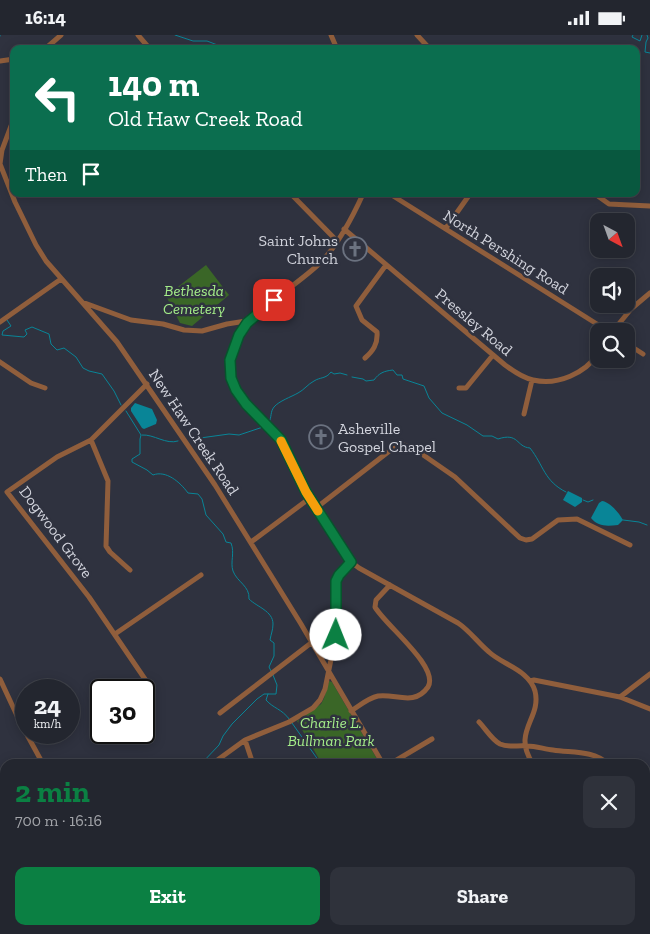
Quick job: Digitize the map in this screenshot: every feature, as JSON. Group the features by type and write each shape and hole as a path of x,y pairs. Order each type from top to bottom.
{"street":[{"path":"50,45 61,35"},
{"path":"138,35 147,45"},
{"path":"416,35 426,45"},
{"name":"New Haw Creek Road","path":"10,129 2,150 0,164 10,189"},
{"name":"New Haw Creek Road","path":"14,197 36,245 46,261 80,301 104,325 147,384 226,501 380,759"},
{"path":"294,197 337,241"},
{"path":"361,197 337,241 320,263 247,323 239,335 230,360 233,384 251,410 280,439 310,498 351,562 464,627 490,654 518,671 530,681 535,692 536,701 525,733 525,745 529,759"},
{"name":"North Pershing Road","path":"395,197 595,323"},
{"path":"446,228 468,197"},
{"path":"599,197 609,204 650,206"},
{"name":"Pressley Road","path":"344,229 514,372 532,380 550,381 571,376 584,369 590,363"},
{"path":"365,359 372,351 378,336 374,329 362,320 356,306 386,265"},
{"path":"2,320 61,279"},
{"path":"620,323 631,309 650,293"},
{"path":"80,301 131,320 164,324 184,330 202,331 228,324 246,321 247,323"},
{"path":"635,349 643,354"},
{"path":"459,388 466,387 493,355"},
{"path":"0,362 31,383 45,388"},
{"path":"524,414 532,380"},
{"name":"Dogwood Grove","path":"145,679 74,575 7,492 57,457 91,440 147,384"},
{"path":"91,440 108,481 106,546 130,570"},
{"path":"316,508 392,449 400,445 406,445 455,477 520,538 532,539 558,520 577,519 630,545"},
{"path":"250,542 310,498"},
{"path":"219,759 245,740 290,721 313,707 320,700 337,630 336,581 351,562"},
{"path":"115,634 201,575"},
{"path":"351,711 377,697 407,699 416,696 426,689 429,683 429,673 425,666 406,642 384,620 375,607 376,600 390,585"},
{"path":"220,713 311,643"},
{"path":"620,697 650,675"},
{"path":"0,679 40,759"},
{"path":"530,681 534,680 620,697 650,709"},
{"path":"479,722 498,743 511,747 525,745 587,753 602,759"},
{"path":"398,759 432,739"},
{"path":"245,740 251,759"}],"green space":[{"name":"Bethesda Cemetery","path":"206,265 229,295 192,326 180,323 166,296"},
{"name":"Charlie L. Bullman Park","path":"329,681 332,682 377,759 319,759 297,721 321,704"}],"water":[{"path":"135,403 152,409 157,420 156,424 144,429 142,428 131,411"},
{"path":"568,491 582,498 582,502 575,507 563,500"},
{"path":"602,501 617,511 623,520 618,525 606,526 591,518"}],"waterway":[{"path":"175,35 193,41 207,41 218,45"},
{"path":"633,35 632,37 640,41 642,35"},
{"path":"647,35 645,52 650,53"},
{"path":"7,320 11,326 3,331 2,335 24,337 27,334 25,330 32,327 49,334 51,344 57,350 64,348 76,357 83,368 102,374 121,405"},
{"path":"352,377 366,381 374,380 382,373 393,370 397,375 402,375 403,379 424,386 429,398 442,413 467,425 483,436 492,436 498,439 510,437 525,447 530,448 553,483 566,492"},
{"path":"269,422 276,405 300,392 312,382 327,376 331,372 347,375"},
{"path":"126,411 141,435 140,454 132,459 132,462 153,475 163,474 172,478 188,493 198,494 202,499 206,515 223,534 226,542 231,543 233,550 232,568 235,575 245,587 249,599 268,612 272,620 273,626 270,640 274,643 274,656 269,667 271,671"},
{"path":"193,439 229,434 239,435 263,427"},
{"path":"142,435 169,442 178,441"},
{"path":"583,500 588,502 593,500"},
{"path":"623,520 647,525"},
{"path":"206,759 219,745 232,724 257,699 264,694 276,694 277,685 273,675"},
{"path":"268,694 266,700 284,713 290,720"},
{"path":"292,723 317,759"}],"slow traffic":[{"path":"281,441 306,492 318,511"}],"place":[{"name":"Saint Johns Church","path":"355,249"},
{"name":"Asheville Gospel Chapel","path":"321,437"}],"route":[{"path":"274,300 242,329 230,360 231,378 236,390 246,404 281,440 306,492 351,562 339,575 335,585 336,635"}]}
